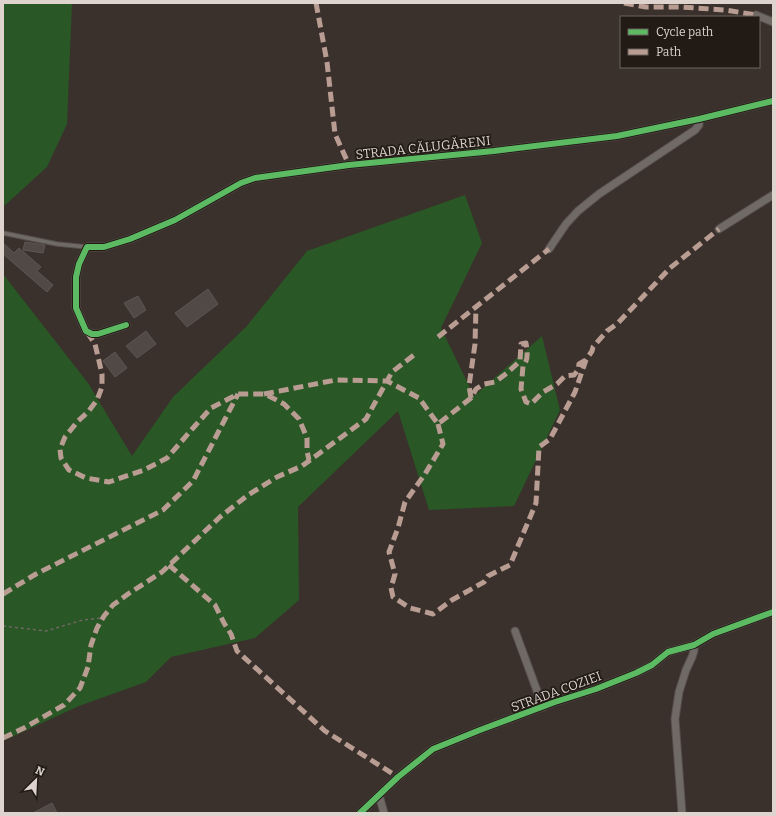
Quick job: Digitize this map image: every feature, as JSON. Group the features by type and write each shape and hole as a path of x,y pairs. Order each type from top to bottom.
{"street":[{"path":"760,17 773,22"},
{"name":"STRADA CĂLUGĂRENI","path":"87,247 104,247 130,239 175,220 241,183 255,178 349,165 479,153 617,136 699,119 773,101"},
{"path":"549,249 566,224 578,211 599,194 698,128 699,119"},
{"path":"719,229 773,195"},
{"path":"87,247 79,264 76,277 76,308 86,330 92,334 98,334 126,325"},
{"name":"STRADA COZIEI","path":"360,813 398,777 433,749 480,730 636,674 652,665 668,652 694,646 713,634 773,612"},
{"path":"515,631 543,707"},
{"path":"682,813 675,719 679,692 694,651 694,646"},
{"path":"379,795 384,813"}],"lane":[{"name":"STRADA CĂLUGĂRENI","path":"3,232 57,244 87,247"}],"path":[{"path":"3,626 46,631 83,620 102,618"}],"green space":[{"path":"3,3 72,3 67,124 47,167 3,207"},
{"path":"465,195 482,243 441,328 474,396 542,336 560,410 514,506 429,510 398,411 298,507 299,600 255,638 171,657 146,682 79,706 3,741 3,274 88,383 132,456 173,397 246,327 307,251"}],"building":[{"path":"25,242 45,245 43,253 23,250"},
{"path":"3,243 14,253 19,248 41,267 37,271 53,285 47,292 3,254"},
{"path":"208,289 218,304 187,327 175,313"},
{"path":"138,296 146,310 134,318 124,303"},
{"path":"146,331 156,344 137,358 126,346"},
{"path":"115,352 127,368 115,377 103,361"},
{"path":"52,803 57,813 33,813"}],"marked path":[{"path":"316,3 327,62 335,134 349,165"},
{"path":"624,3 646,7 681,7 725,10 756,15"},
{"path":"438,424 443,444 425,474 405,502 398,528 389,552 395,574 391,588 393,597 410,608 433,614 452,600 484,582 488,576 510,565 536,503 539,447 550,439 575,392 586,360 593,347 670,268 719,229"},
{"path":"438,337 549,249"},
{"path":"471,398 469,386 475,344 476,306"},
{"path":"87,332 95,344 102,374 102,387 97,400 65,437 60,449 61,458 69,470 86,478 109,482 144,470 167,458 211,408 238,394 265,394 284,404 299,419 307,438 309,460"},
{"path":"264,394 336,380 387,381 419,398 438,424 471,398 476,389 484,384 495,382 520,361 521,344 526,343 527,355 523,366 521,389 526,402 531,404 543,392 557,384 565,376 574,375 578,370 579,364 586,360"},
{"path":"3,738 64,705 80,688 88,667 91,645 97,628 113,605 162,572 220,517 248,495 277,477 302,466 366,419 392,372 414,355"},
{"path":"3,594 36,574 163,510 193,481 238,394"},
{"path":"169,565 215,605 231,634 237,651 325,731 398,777"}],"cycle path":[{"path":"126,325 98,334 92,334 86,331 76,308 76,277 79,264 87,247 104,247 130,239 175,220 241,183 255,178 349,165 494,151 617,136 699,119 773,101"},
{"path":"360,813 398,777 433,749 480,730 555,702 596,689 636,673 652,665 668,652 694,645 713,634 773,612"}]}
